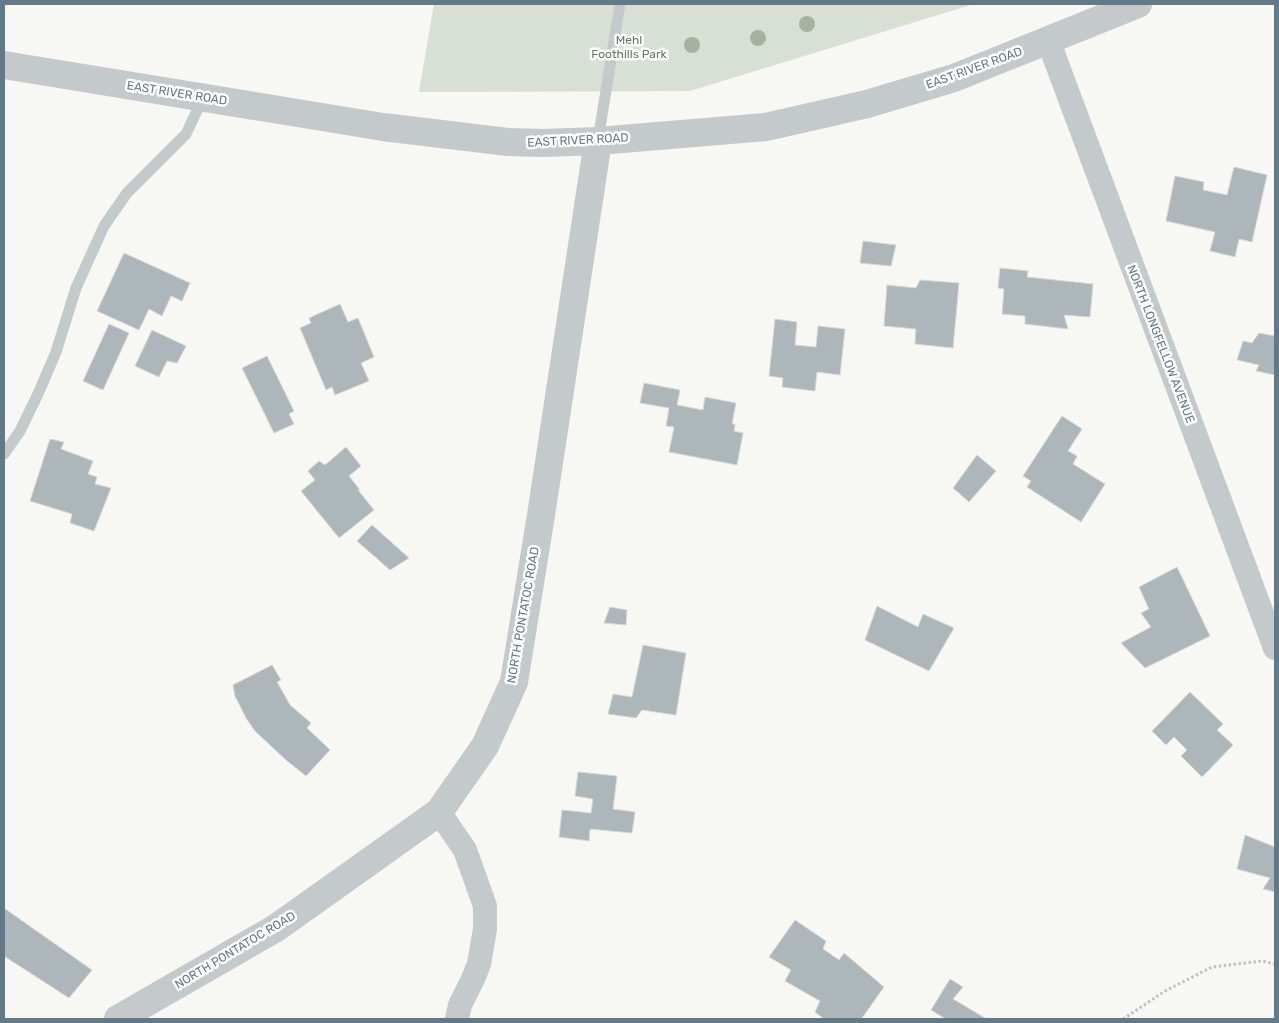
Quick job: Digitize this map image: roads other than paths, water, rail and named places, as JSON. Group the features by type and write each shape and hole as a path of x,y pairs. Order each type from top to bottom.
{"street":[{"name":"EAST RIVER ROAD","path":"4,65 383,127 508,142 543,143 766,126 867,104 954,78 1138,4"},
{"name":"NORTH LONGFELLOW AVENUE","path":"1048,40 1275,648"},
{"name":"NORTH PONTATOC ROAD","path":"118,1019 276,928 439,812 485,746 514,682 598,140"},
{"path":"439,812 466,850 485,906 485,929 479,964 460,1005 457,1019"}],"lane":[{"path":"598,140 620,4"},
{"path":"4,454 20,431 38,394 56,352 76,288 104,226 126,193 186,134 203,97"}],"park label":[{"name":"Mehl Foothills Park","path":"629,47"}]}
